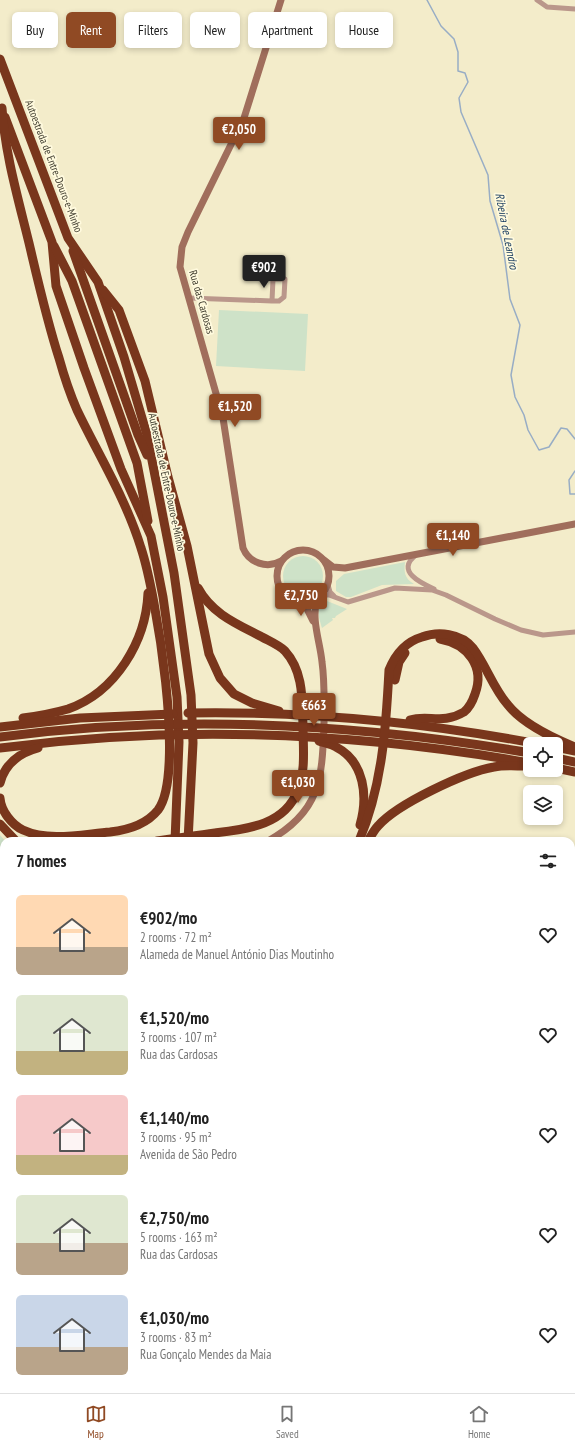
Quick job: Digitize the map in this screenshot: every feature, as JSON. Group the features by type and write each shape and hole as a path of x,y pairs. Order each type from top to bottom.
{"highway":[{"name":"Autoestrada de Entre-Douro-e-Minho","path":"0,59 68,238 98,282 124,358 147,435 172,566 192,696 193,743 188,837"},
{"path":"1,105 52,242 72,281 137,463 163,597 172,697 175,837"},
{"path":"1,105 4,135 14,186 59,359 76,408 121,497 142,549 172,697"},
{"path":"68,238 138,435 152,467"},
{"path":"52,242 58,294 121,469 151,536"},
{"path":"98,282 119,310 145,381 166,470 187,546 209,654 220,678 234,694 252,703 298,715"},
{"path":"0,726 14,719 41,715 80,704 100,690 117,673 132,653 143,626 147,607 146,569"},
{"path":"186,837 259,826 282,814 294,798 299,788 304,757 300,679 296,669 283,650 215,610 204,599 194,581"},
{"path":"390,699 389,670 393,660 402,648 416,638 430,634 452,635 472,647 490,679 508,706 540,731 575,747"},
{"path":"366,837 379,801 390,699 395,672 400,662 405,653 417,644 432,639 449,640 464,649 476,664 479,683 473,700 464,711 448,718 436,720 413,719 400,723"},
{"path":"0,726 72,719 161,714 298,715 400,723 523,742"},
{"path":"0,737 110,727 200,724 268,725 394,734 523,752"},
{"path":"0,748 64,741 156,736 292,736 397,744 523,762"},
{"path":"292,736 315,740 335,746 348,756 356,768 362,782 364,800 359,837"},
{"path":"0,783 3,772 14,759 22,754 64,741"},
{"path":"0,798 0,803 8,819 21,830 37,835 63,836 134,828 146,821 158,810 165,796 174,742"},
{"path":"563,748 575,751"},
{"path":"360,837 374,800 385,749"},
{"path":"563,759 575,762"},
{"path":"371,837 378,826 400,808 452,780 466,774 496,766 523,767"},
{"path":"563,769 575,772"},
{"path":"0,824 12,837"}],"street":[{"name":"Rua das Cardosas","path":"277,580 274,571 266,565 250,560 243,548 223,418 180,267 182,247 244,118 281,0"},
{"path":"538,0 546,7 575,9"},
{"path":"189,298 272,301 279,301 284,297 285,279 274,279 272,301"},
{"path":"266,565 281,562 294,552 302,550 318,554 333,567 345,568 575,524"},
{"path":"418,554 414,556 410,563 410,573 412,578 446,595 521,630 543,635 575,632"},
{"path":"324,560 329,572 330,592 336,598"},
{"path":"281,562 278,567 277,580 281,590 310,614 316,626"},
{"path":"274,837 292,824 304,812 316,792 323,764 324,690 322,659 314,611 319,597 335,573 345,568"},
{"path":"294,601 305,602 329,595 342,601 355,601 395,588 432,590 446,595"}],"green space":[{"path":"219,310 308,314 305,371 216,366"},
{"path":"299,556 307,556 314,559 320,565 323,576 320,587 314,593 307,596 299,596 292,593 286,587 283,580 283,572 286,565 292,559"},
{"path":"405,562 406,577 414,584 382,585 351,597 346,597 336,591 336,581 344,574"},
{"path":"327,601 347,609 335,618 332,618 333,620 322,628 318,612 320,605"}],"waterway":[{"name":"Ribeira de Leandro","path":"427,0 441,26 454,39 458,52 458,71 465,73 468,82 459,98 461,112 488,175 490,201 503,245 510,299 520,325 511,375 515,397 524,415 528,430 539,450 549,447 561,428 567,429 575,439"},
{"name":"Ribeira de Leandro","path":"575,471 569,480 570,494 575,494"}]}
